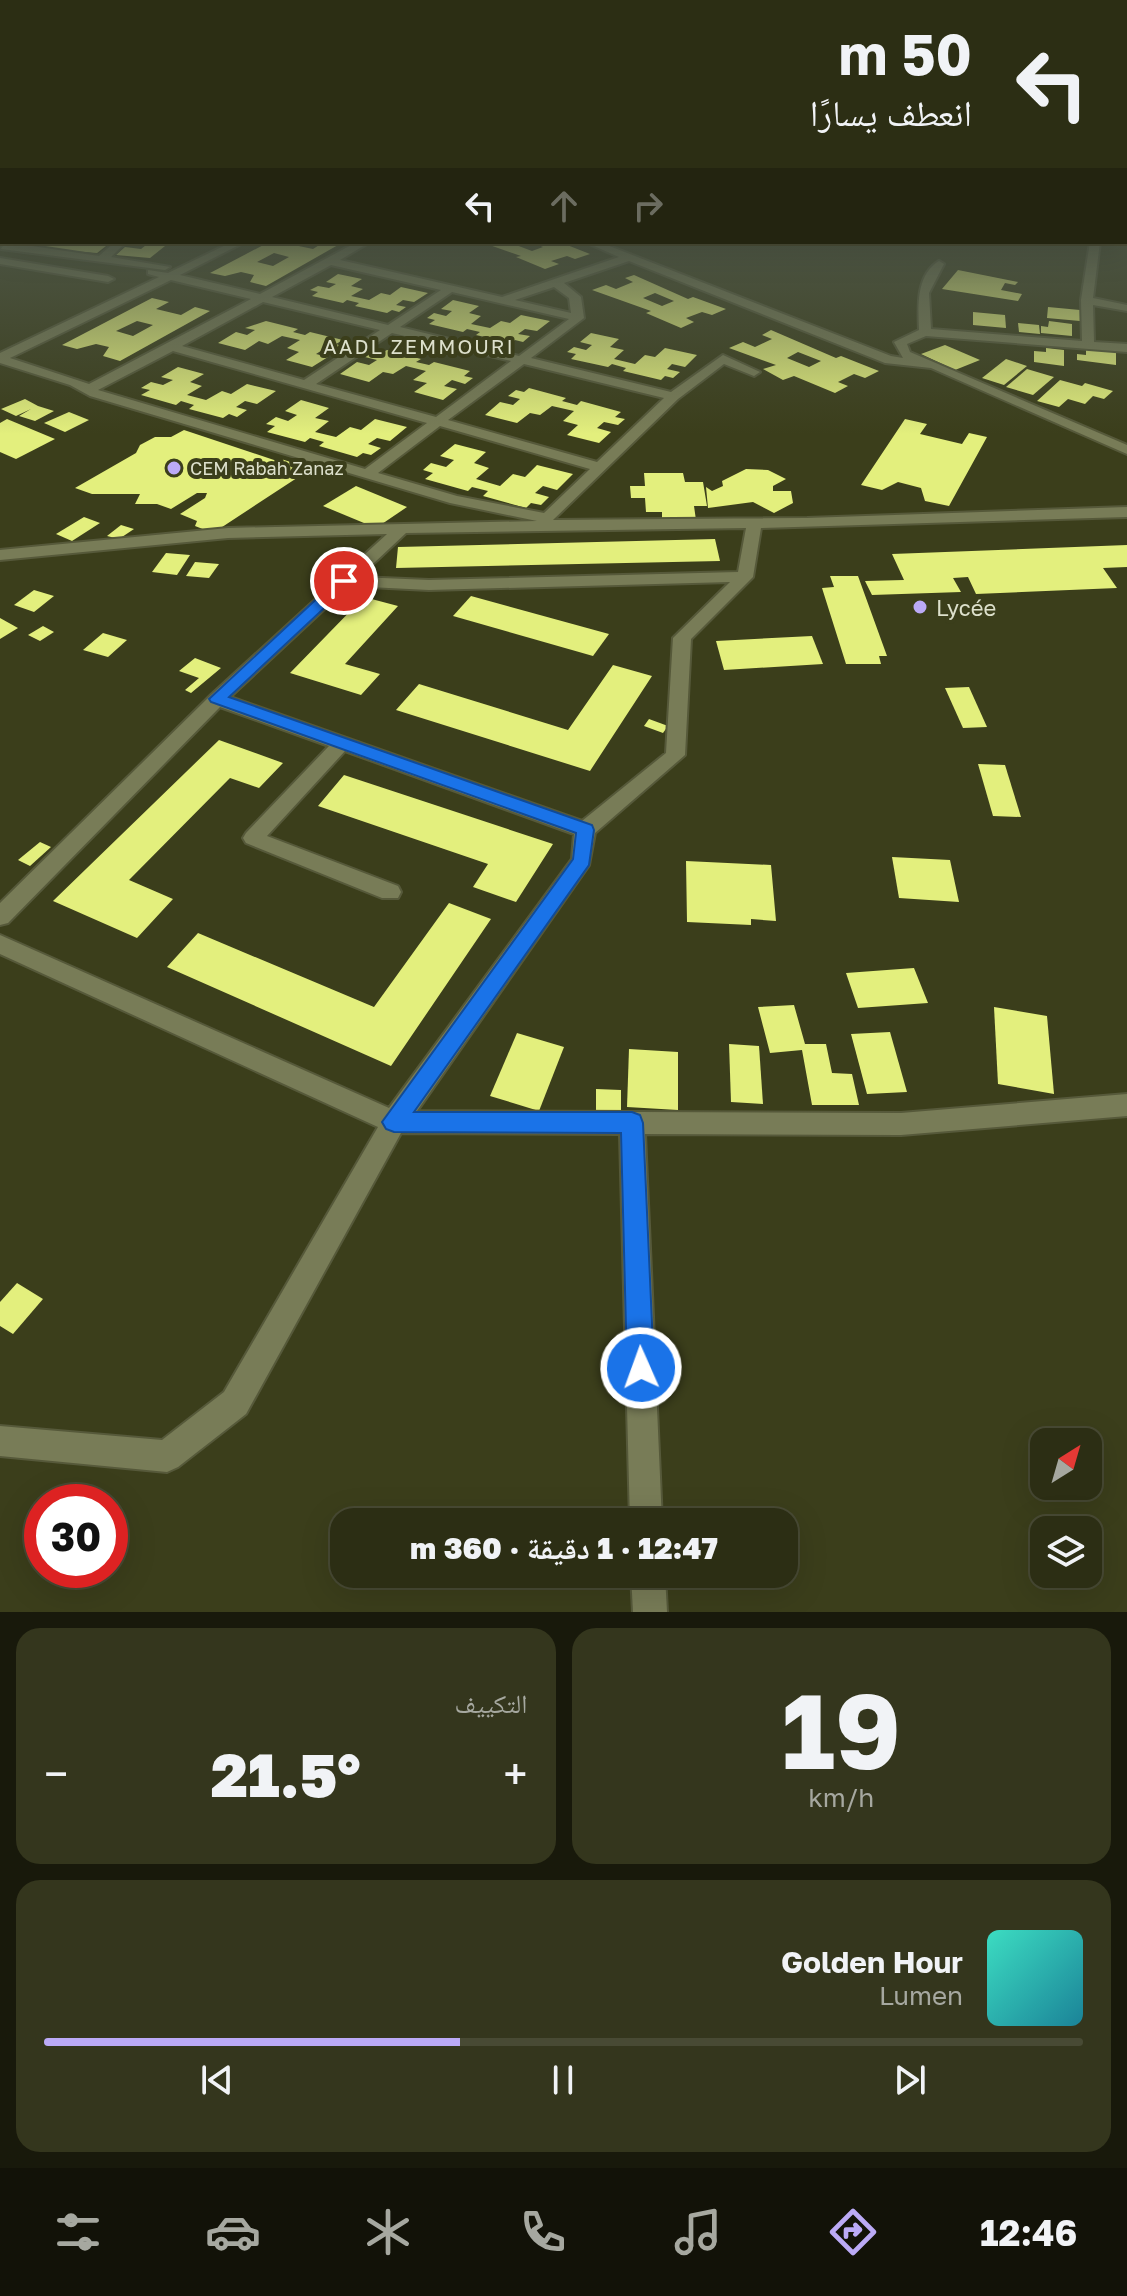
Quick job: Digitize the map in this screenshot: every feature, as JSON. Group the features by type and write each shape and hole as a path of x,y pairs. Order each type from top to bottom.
{"street":[{"path":"0,344 137,283"},
{"path":"0,358 141,283"},
{"path":"203,283 673,396"},
{"path":"88,389 290,283"},
{"path":"425,283 578,318"},
{"path":"502,301 552,283"},
{"path":"557,283 575,297 578,318"},
{"path":"696,283 889,360 933,364"},
{"path":"925,332 923,293 928,283"},
{"path":"1088,343 1089,283"},
{"path":"305,385 450,289"},
{"path":"1087,300 1127,308"},
{"path":"367,474 578,318"},
{"path":"905,354 900,342 925,332 1127,348"},
{"path":"171,347 600,467"},
{"path":"889,360 905,354 933,364 1127,450"},
{"path":"0,358 88,389 367,474 455,500 545,521"},
{"path":"545,521 673,396 723,359 754,372"},
{"path":"0,555 228,533 400,530 545,521 754,523 1127,512"},
{"path":"0,1441 167,1456 235,1403 394,1122 582,860 585,830 675,755 682,638 745,577 754,523"},
{"path":"0,917 217,699 400,530"},
{"path":"344,581 429,585 745,577"},
{"path":"217,699 585,830"},
{"path":"342,743 253,838 390,892"},
{"path":"0,944 394,1122 901,1124 1127,1105"},
{"path":"632,1123 646,1508"},
{"path":"649,1588 650,1612"}],"building":[{"path":"332,283 355,283 351,286 363,289 351,296 369,300 381,293 390,295 401,287 428,293 414,302 403,300 396,305 406,307 399,312 392,310 387,313 355,306 359,303 347,300 343,303 312,296 318,292 310,290 318,286 329,288 336,284"},
{"path":"630,283 653,283 688,299 693,297 726,309 712,315 702,312 686,318 694,322 681,328 646,313 651,311 592,290 606,285 616,289","holes":["655,293 674,301 662,306 643,298"]},
{"path":"947,283 1005,283 1001,290 1022,294 1018,301 942,289"},
{"path":"152,298 169,302 156,309 181,315 195,307 210,311 120,361 103,356 109,347 96,344 77,349 62,345","holes":["137,321 153,325 133,336 116,331"]},
{"path":"453,300 479,306 469,313 481,316 471,324 490,328 501,321 510,323 521,315 550,321 537,331 525,329 518,334 530,336 523,342 515,340 511,343 476,335 480,332 467,329 463,332 429,324 435,320 427,318 434,313 446,316 452,311 441,309"},
{"path":"1048,307 1080,310 1080,321 1047,318"},
{"path":"973,312 1005,315 1006,328 973,325"},
{"path":"266,321 298,329 293,332 305,335 310,332 343,340 336,344 344,347 336,352 324,349 316,354 328,357 312,367 286,360 299,352 287,348 300,340 282,336 268,344 259,341 245,350 218,343 236,332 247,335 255,330 245,328"},
{"path":"1049,321 1072,324 1072,336 1041,333 1041,326 1048,327"},
{"path":"1018,323 1039,325 1040,334 1019,332"},
{"path":"771,330 836,358 841,356 879,371 865,378 854,374 838,382 848,386 835,393 794,376 783,380 763,369 776,365 729,348 743,342 755,347 772,339 762,335","holes":["798,352 821,361 809,367 787,358"]},
{"path":"591,333 619,339 610,347 624,350 614,359 635,364 645,355 655,357 665,348 697,355 685,367 672,364 667,369 680,372 673,378 665,376 661,380 623,371 626,368 612,364 608,367 571,359 576,354 567,352 574,347 586,350 592,345 580,342"},
{"path":"945,345 980,360 955,370 921,354"},
{"path":"1046,348 1064,350 1064,366 1034,362 1034,351 1046,352"},
{"path":"1086,348 1116,352 1116,365 1077,360 1077,354 1086,355"},
{"path":"387,350 421,359 416,362 429,365 434,362 470,371 464,376 473,378 465,384 452,380 444,386 457,389 443,400 414,392 427,383 413,380 426,371 406,366 393,374 383,372 369,382 340,374 357,362 369,365 377,360 365,357 374,351 381,353"},
{"path":"1006,359 1027,366 1004,385 982,378"},
{"path":"178,367 204,374 190,382 202,386 187,395 206,400 222,391 231,394 247,384 276,391 257,404 245,401 236,407 247,410 237,417 229,414 223,418 189,409 194,405 181,401 176,405 141,395 150,390 141,388 151,382 163,385 173,380 161,377"},
{"path":"1027,369 1054,377 1033,395 1006,387"},
{"path":"1060,380 1113,391 1104,399 1093,396 1085,404 1068,399 1059,407 1037,401"},
{"path":"529,388 566,398 562,401 577,405 581,401 621,412 615,417 625,419 618,425 604,422 597,428 611,432 599,443 567,435 578,425 563,421 574,411 552,406 540,415 530,413 517,423 485,415 500,402 513,405 520,399 508,396 516,390 524,392"},
{"path":"25,399 54,411 35,421 19,416 31,409 16,416 1,409"},
{"path":"301,400 329,408 315,418 329,421 315,432 336,437 350,427 361,430 375,419 407,427 390,441 377,438 368,444 381,448 371,455 363,453 357,457 319,446 324,442 310,438 305,442 267,432 275,426 266,424 276,417 288,421 297,415 285,411"},
{"path":"69,412 89,420 65,432 44,423"},
{"path":"7,419 55,439 16,459 0,452 0,423"},
{"path":"905,419 927,424 920,434 962,444 969,433 987,437 949,506 925,501 921,488 898,482 882,490 861,485"},
{"path":"184,430 277,461 281,459 300,465 298,472 303,474 213,533 195,526 197,521 180,514 205,498 207,493 197,493 171,509 157,504 135,504 140,494 92,494 75,488 136,453 140,445 155,437 171,437"},
{"path":"455,444 486,452 474,463 489,468 476,479 500,486 513,474 525,477 537,465 573,474 557,490 543,486 535,493 549,497 541,505 531,503 526,508 483,496 488,491 472,487 468,491 425,479 433,473 423,470 431,463 446,467 454,460 440,456"},
{"path":"746,469 768,470 786,479 773,486 773,491 791,491 793,503 774,513 753,502 708,508 706,487 712,491 723,486 722,481"},
{"path":"644,473 683,473 685,482 703,482 707,506 694,506 696,520 662,520 662,512 646,512 645,498 631,498 630,486 645,486"},
{"path":"356,486 407,507 376,528 323,506"},
{"path":"84,517 100,523 72,541 56,534"},
{"path":"121,525 134,529 119,539 107,536"},
{"path":"715,539 720,561 396,568 398,547"},
{"path":"1127,545 1127,567 1103,568 1117,588 976,594 968,577 953,578 961,592 872,595 865,581 904,580 892,554"},
{"path":"166,553 190,555 177,575 152,572"},
{"path":"195,562 219,564 209,578 186,576"},
{"path":"830,576 858,576 887,656 879,656 881,664 846,664 822,588 834,587"},
{"path":"34,590 54,596 34,612 14,605"},
{"path":"471,596 609,634 593,656 453,616"},
{"path":"364,597 398,606 345,664 380,674 361,695 290,673"},
{"path":"0,618 18,628 0,639"},
{"path":"43,626 54,632 40,641 28,635"},
{"path":"103,633 127,640 108,657 83,650"},
{"path":"812,636 823,664 724,670 716,641"},
{"path":"195,658 221,668 191,693 185,690 199,678 179,671"},
{"path":"613,665 652,676 590,771 396,710 419,684 568,730"},
{"path":"969,687 987,727 963,728 945,688"},
{"path":"649,719 668,726 663,733 644,726"},
{"path":"219,740 283,763 259,788 230,778 129,880 173,899 137,938 53,901"},
{"path":"978,764 1005,765 1021,817 993,816"},
{"path":"344,775 553,844 516,902 473,887 488,864 318,806"},
{"path":"40,842 51,847 30,866 18,860"},
{"path":"892,857 950,860 959,902 899,898"},
{"path":"686,861 771,865 776,921 751,919 751,925 687,922"},
{"path":"449,903 491,919 391,1066 167,967 198,933 374,1007"},
{"path":"914,968 928,1003 858,1008 846,973"},
{"path":"794,1005 805,1044 826,1044 832,1073 852,1074 859,1105 812,1105 802,1050 770,1053 758,1007"},
{"path":"994,1007 1047,1016 1054,1094 998,1084"},
{"path":"890,1032 907,1092 867,1094 851,1034"},
{"path":"517,1033 564,1047 539,1111 490,1096"},
{"path":"729,1044 759,1046 763,1104 731,1102"},
{"path":"629,1049 678,1052 678,1110 627,1107"},
{"path":"596,1089 621,1090 621,1115 596,1114"},
{"path":"17,1283 43,1299 13,1334 0,1326 0,1302"}],"place":[{"name":"CEM Rabah Zanaz","path":"174,468"},
{"name":"Lycée","path":"920,607"}],"district":[{"name":"AADL ZEMMOURI","path":"419,346"}],"route":[{"path":"344,581 217,699 585,830 582,860 394,1122 632,1123 641,1368"}]}
